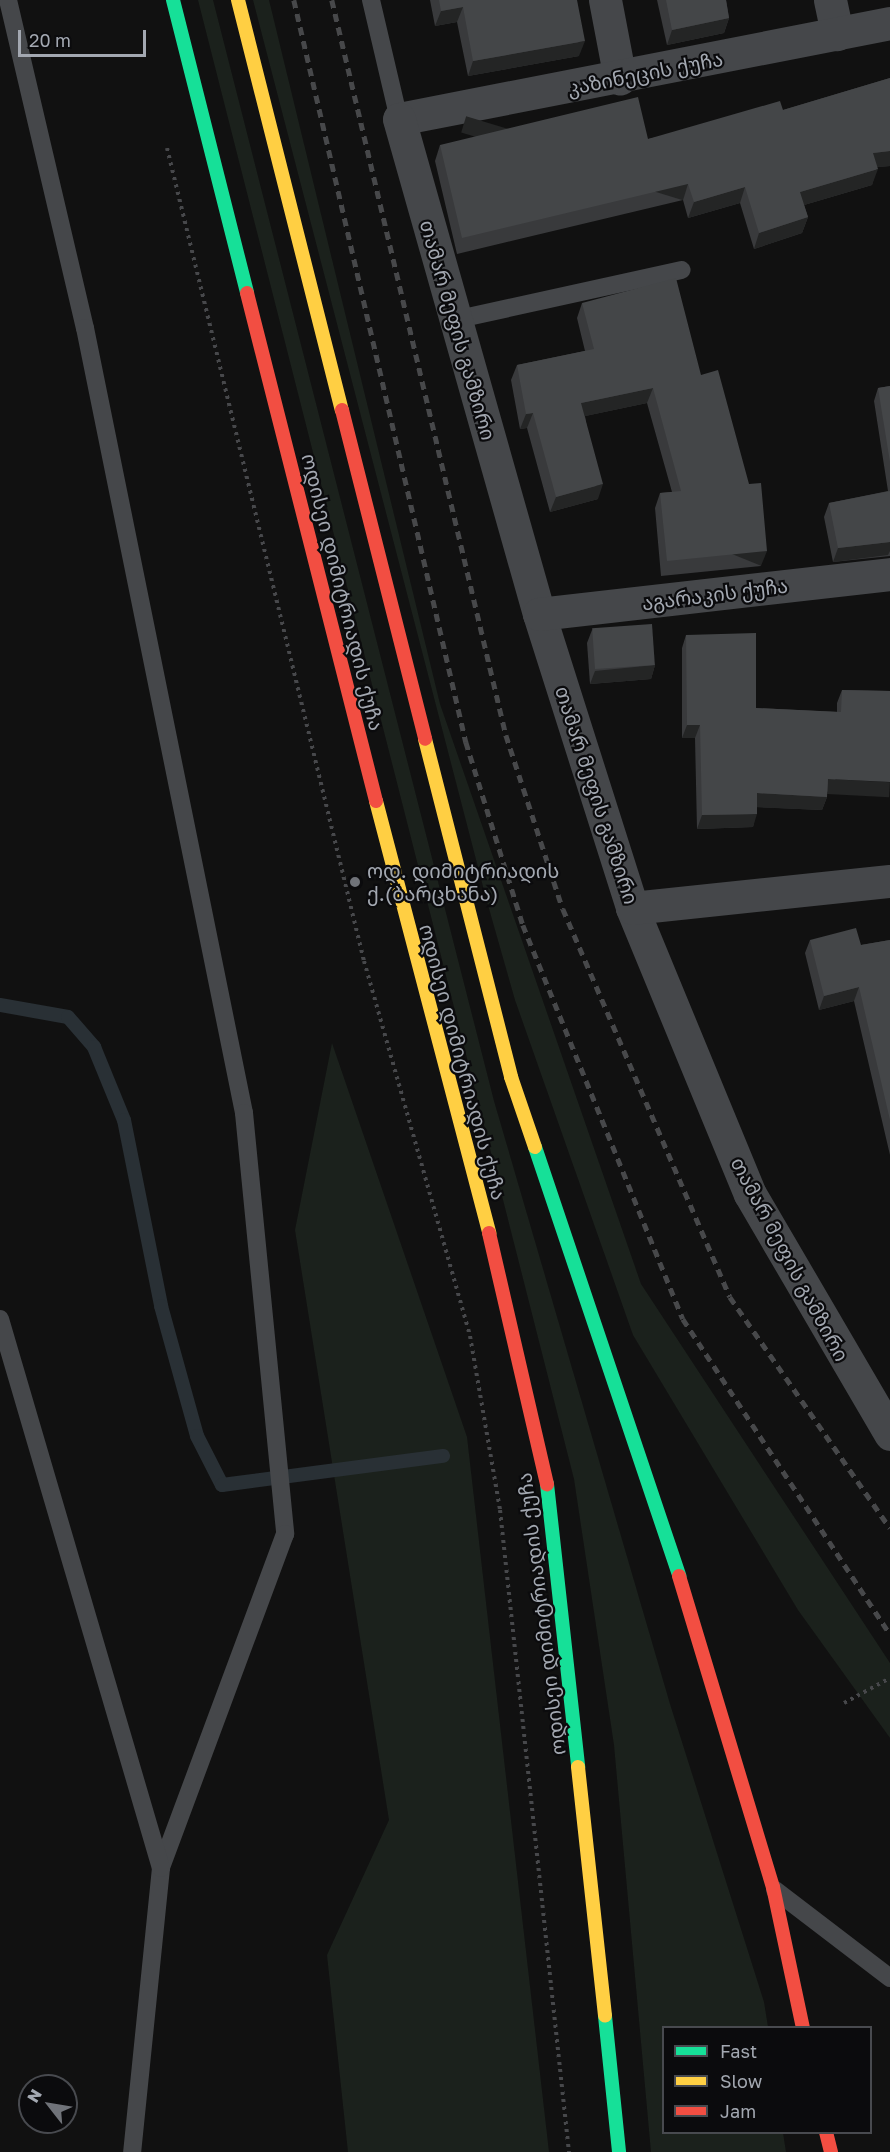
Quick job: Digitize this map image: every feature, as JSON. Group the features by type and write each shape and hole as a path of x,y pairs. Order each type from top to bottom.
{"main road":[{"name":"ოდისეი დიმიტრიადის ქუჩა","path":"173,0 524,1375 550,1500 619,2152"},
{"path":"238,0 511,1077 642,1459 772,1887 803,2026"},
{"path":"826,2134 831,2152"}],"street":[{"path":"604,0 620,79"},
{"path":"830,0 837,34"},
{"name":"კაზინეცის ქუჩა","path":"399,119 620,79 890,23"},
{"name":"თამარ მეფის გამზირი","path":"399,119 539,614 632,908 750,1194 890,1434"},
{"name":"აგარაკის ქუჩა","path":"539,614 890,573"},
{"path":"632,908 890,881"}],"lane":[{"path":"8,0 85,328 244,1113 285,1534 161,1868 132,2152"},
{"path":"370,0 399,119"},
{"path":"454,320 682,270"},
{"path":"0,1319 161,1868"},
{"path":"772,1887 890,1978"}],"path":[{"path":"164,134 364,961 470,1336 500,1510 569,2152"},
{"path":"844,1703 890,1678"}],"shaded area":[{"path":"198,0 213,0 494,1101 670,1704 764,2002 768,2026 662,2026 662,2134 783,2134 786,2152 651,2152 614,1745 574,1479"},
{"path":"253,0 269,0 440,704 641,1284 890,1663 890,1738 798,1610 633,1335 515,1000 486,898"},
{"path":"332,1043 467,1437 549,2152 348,2152 327,1955 389,1820 295,1230"}],"building":[{"path":"439,0 577,0 585,41 473,61 463,7 441,11"},
{"path":"666,0 726,0 729,18 672,30"},
{"path":"890,78 890,151 873,153 878,169 800,192 808,217 759,233 745,187 694,202 688,184 462,238 440,145 638,97 648,139 780,101 783,110"},
{"path":"676,278 701,375 718,370 749,484 761,483 767,551 667,561 660,493 681,491 653,388 581,403 603,484 556,497 533,413 526,414 517,365 594,349 582,303"},
{"path":"890,386 890,462 878,388"},
{"path":"890,491 890,542 838,548 829,503"},
{"path":"652,624 655,665 595,669 592,628"},
{"path":"756,633 756,708 841,712 842,690 890,691 890,782 828,779 827,797 757,793 757,814 702,815 700,725 687,725 686,635"},
{"path":"856,928 861,945 890,940 890,1120 859,987 824,996 810,940"}],"waterway":[{"path":"0,1005 68,1017 94,1047 124,1120 161,1306 197,1436 222,1485 443,1456"}],"railway":[{"path":"294,0 466,742 523,925 683,1319 890,1634"},
{"path":"332,0 506,735 563,909 730,1297 890,1528"}],"traffic: fast":[{"path":"173,0 247,293"},
{"path":"535,1147 679,1576"},
{"path":"547,1484 578,1767"},
{"path":"605,2016 619,2152"}],"traffic: slow":[{"path":"238,0 342,410"},
{"path":"425,739 511,1077 535,1147"},
{"path":"376,801 489,1233"},
{"path":"578,1767 605,2016"}],"traffic: jam":[{"path":"247,293 376,801"},
{"path":"342,410 425,739"},
{"path":"489,1233 547,1484"},
{"path":"679,1576 773,1887 803,2026"},
{"path":"826,2134 831,2152"}],"place":[{"name":"ოდ. დიმიტრიადის ქ.(ბარცხანა)","path":"355,882"}]}
